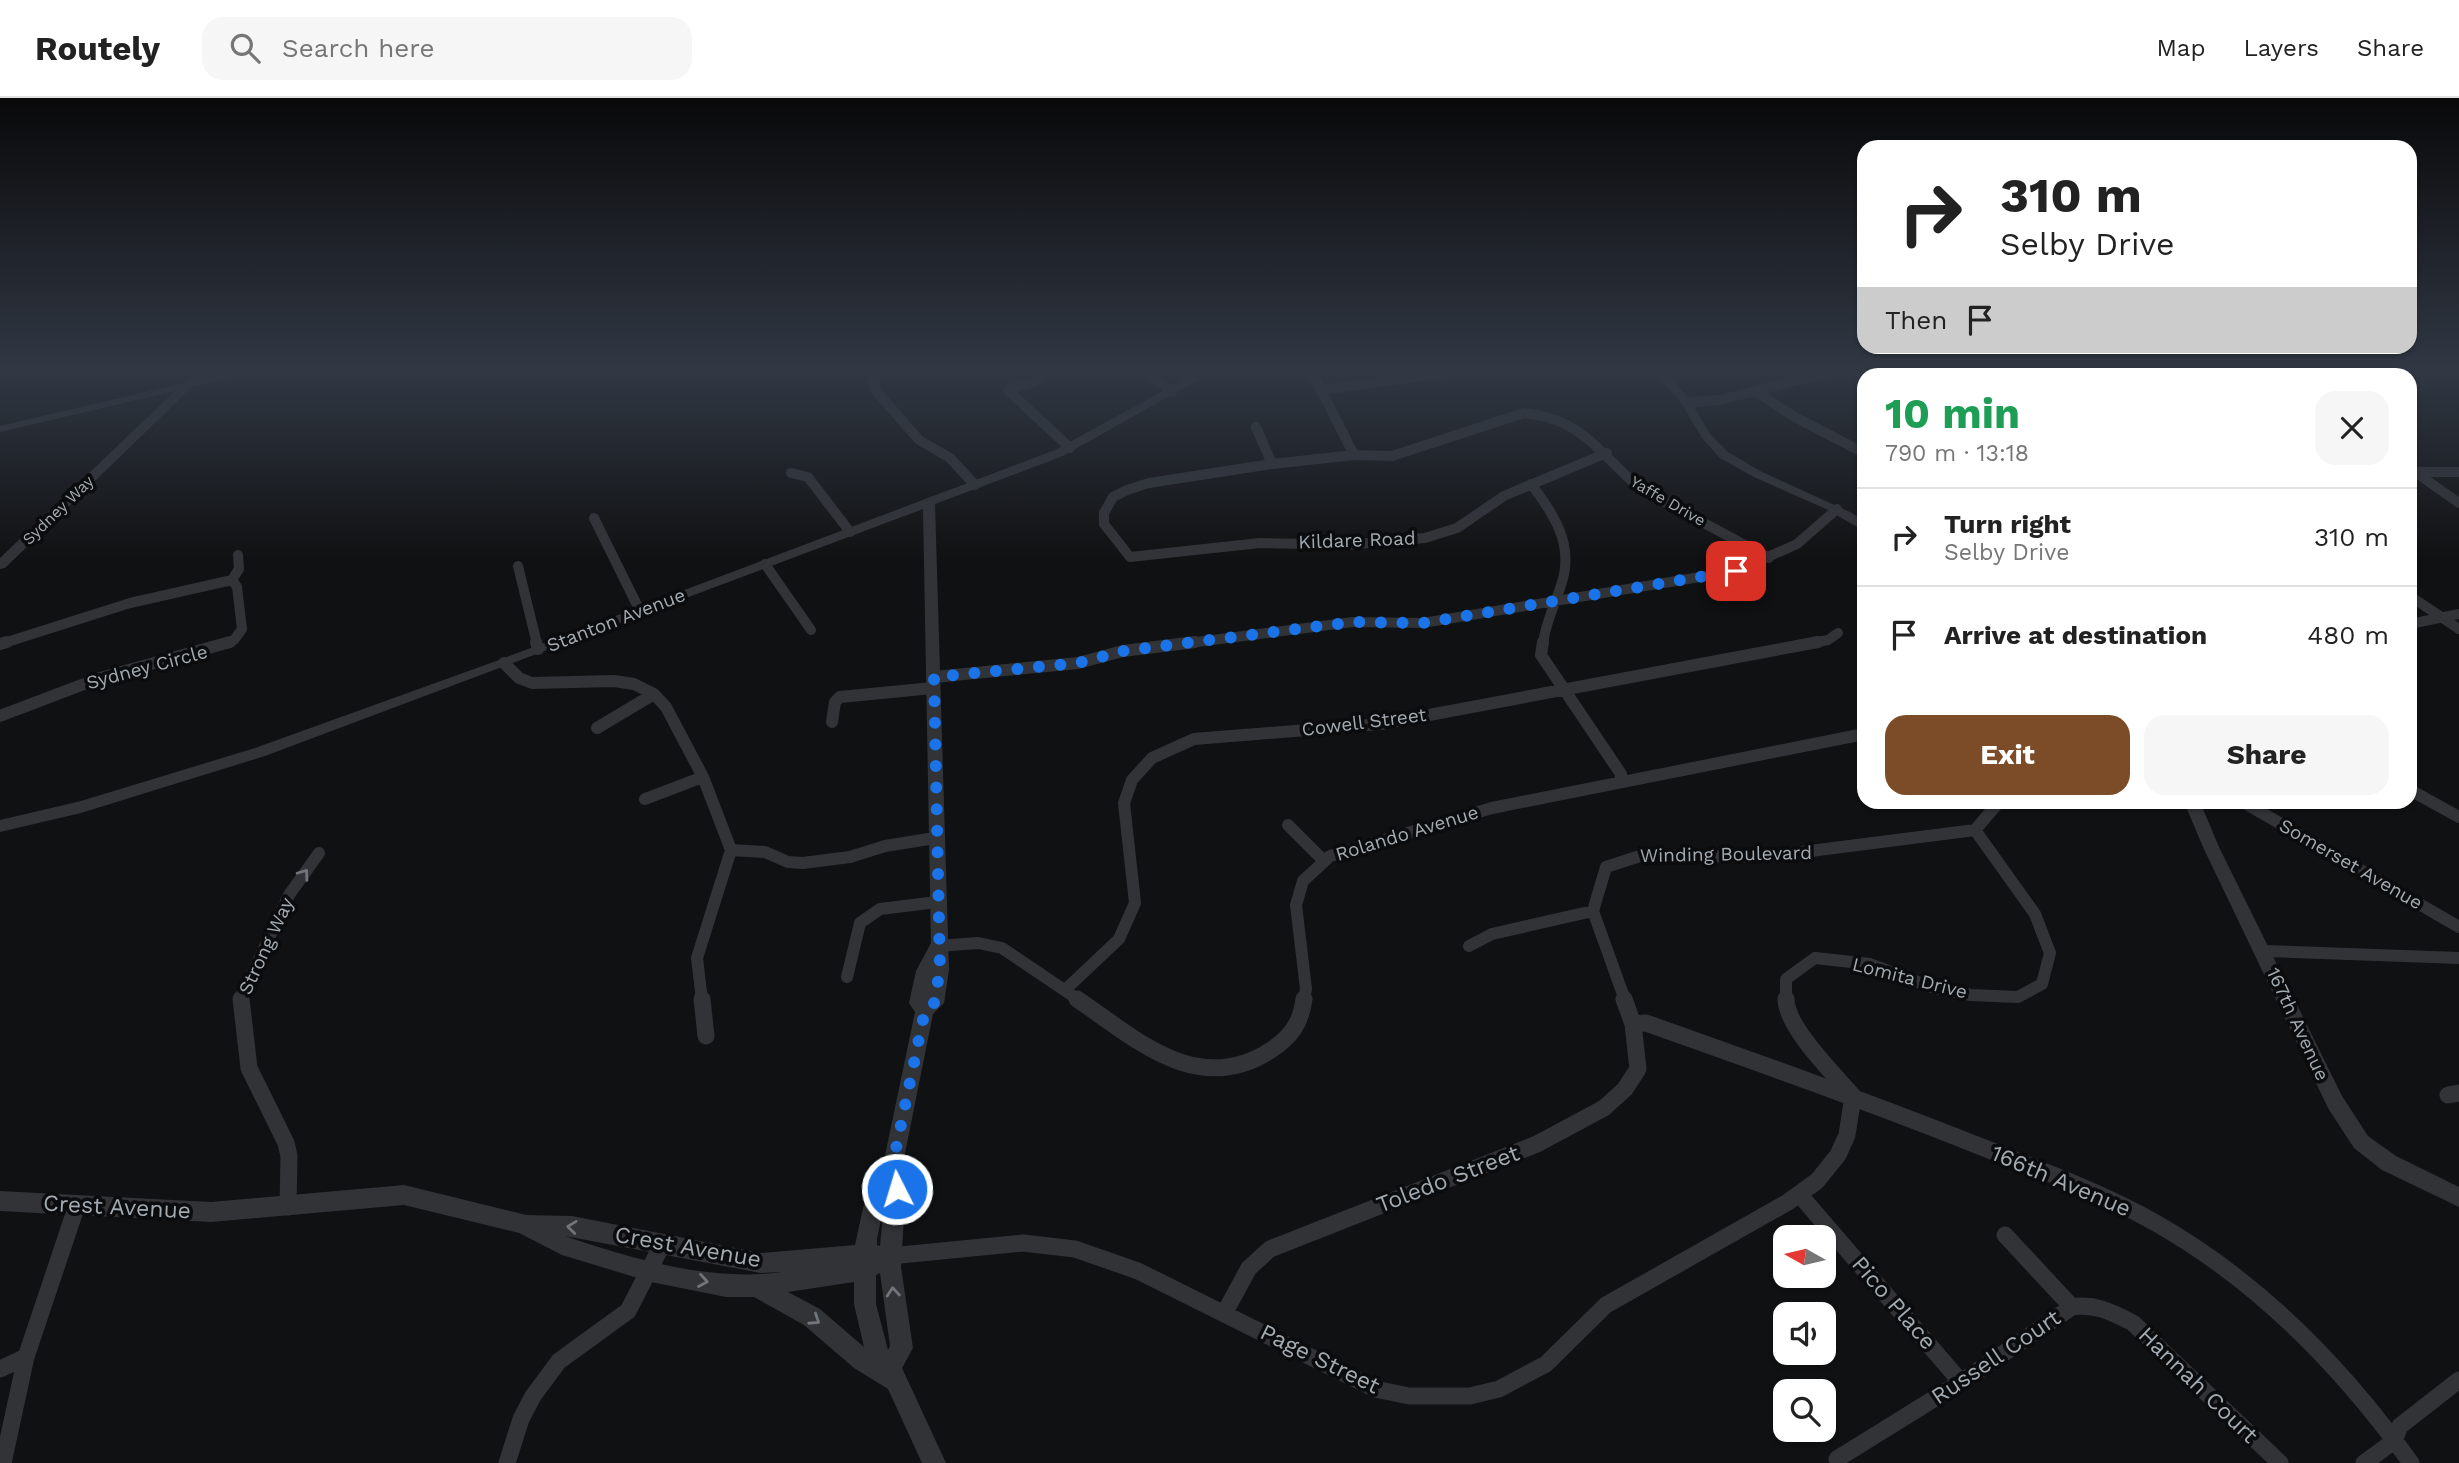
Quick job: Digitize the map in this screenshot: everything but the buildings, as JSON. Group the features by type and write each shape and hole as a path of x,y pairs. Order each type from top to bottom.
{"street":[{"name":"Sydney Way","path":"0,565 140,432"},
{"path":"912,432 919,440 950,458 975,485"},
{"path":"1053,432 1070,448"},
{"name":"Stanton Avenue","path":"0,826 81,807 260,752 975,485 1070,448 1100,432"},
{"path":"1258,432 1272,464"},
{"path":"1343,432 1354,455"},
{"path":"1130,557 1104,524 1104,513 1113,498 1149,483 1272,464 1354,455 1392,456 1468,432"},
{"name":"Yaffe Drive","path":"1581,432 1607,453 1624,475 1639,488 1769,558"},
{"path":"1702,432 1706,439 1723,454 1758,474 1837,509 1857,522"},
{"path":"1823,432 1857,449"},
{"name":"Kildare Road","path":"1130,557 1259,543 1346,545 1425,538 1457,528 1504,496 1607,453"},
{"path":"2417,472 2459,472"},
{"path":"791,473 808,477 850,532"},
{"path":"2417,475 2459,503"},
{"path":"1531,484 1554,514 1565,544 1563,581 1540,650 1562,690 1621,774 1620,782"},
{"path":"929,502 940,970 934,1003 925,1010 892,1168 877,1190 864,1262 865,1304 877,1355 894,1375 934,1463"},
{"path":"832,722 835,702 840,697 1078,663 1123,651 1353,622 1409,625 1736,571 1769,558 1808,537 1829,513 1837,509"},
{"path":"594,518 640,611"},
{"name":"Sydney Circle","path":"0,716 74,687 133,668 217,648 234,640 242,629 237,587 232,580 239,569 238,555"},
{"path":"765,564 811,630"},
{"path":"518,566 538,649"},
{"path":"0,644 130,603 232,580"},
{"path":"2417,601 2459,628"},
{"path":"2417,622 2459,614"},
{"name":"Cowell Street","path":"1065,990 1119,939 1135,902 1124,803 1132,780 1152,758 1194,739 1381,724 1828,640 1838,633"},
{"path":"504,663 519,678 532,683 622,681 642,686 666,707 703,777 731,850 696,958 706,1036"},
{"path":"597,728 654,694"},
{"name":"Rolando Avenue","path":"938,946 978,943 1002,948 1160,1055 1186,1066 1210,1070 1237,1068 1273,1052 1293,1034 1305,1009 1306,980 1294,906 1300,885 1323,860 1450,816 1857,735"},
{"path":"645,799 703,777"},
{"path":"2417,794 2459,817"},
{"path":"1975,830 1993,809"},
{"name":"167th Avenue","path":"2195,809 2335,1102 2361,1142 2389,1163 2459,1197"},
{"name":"Somerset Avenue","path":"2255,809 2459,927"},
{"path":"1289,825 1323,860"},
{"name":"Winding Boulevard","path":"1593,911 1606,867 1633,855 1759,857 1819,852 1975,830"},
{"name":"Lomita Drive","path":"1853,1096 1812,1048 1786,1008 1786,979 1815,958 1870,964 1934,988 1971,995 2018,997 2042,984 2050,953 2035,914 1975,830"},
{"path":"731,850 765,852 788,862 803,863 849,857 885,846 935,838"},
{"name":"Strong Way","path":"288,1207 289,1156 286,1143 250,1068 240,1000 289,895 319,853"},
{"path":"847,977 860,923 880,909 937,902"},
{"path":"1469,946 1492,934 1593,911 1633,1024"},
{"path":"2264,951 2459,958"},
{"name":"166th Avenue","path":"1633,1024 1646,1023 1853,1096 2091,1190 2155,1223 2239,1279 2339,1370 2411,1463"},
{"name":"Toledo Street","path":"1225,1312 1249,1268 1270,1249 1537,1144 1604,1108 1625,1089 1638,1069 1633,1024"},
{"name":"Page Street","path":"890,1256 993,1244 1043,1244 1113,1260 1225,1312 1375,1389 1409,1396 1470,1396 1499,1389 1526,1377 1570,1344 1606,1305 1818,1181 1838,1156 1847,1135 1853,1096"},
{"path":"892,1168 897,1189 890,1256 893,1300 902,1349 894,1375"},
{"name":"Pico Place","path":"1799,1194 1961,1382"},
{"name":"Crest Avenue","path":"0,1201 211,1212 404,1195 523,1224 572,1226 761,1263 864,1262"},
{"path":"3,1463 26,1357 77,1205"},
{"name":"Crest Avenue","path":"523,1224 562,1245 651,1272 726,1286 756,1286 890,1256"},
{"name":"Russell Court","path":"1837,1459 1961,1382 2072,1307 2005,1235"},
{"path":"507,1463 521,1419 559,1361 628,1311 663,1245"},
{"path":"756,1286 812,1317 862,1360 894,1375"},
{"name":"Hannah Court","path":"2072,1307 2082,1304 2105,1309 2133,1323 2280,1463"},
{"path":"0,1369 26,1357"},
{"path":"2364,1463 2395,1441 2400,1426 2459,1380"}],"route":[{"path":"897,1189 892,1168 900,1126 925,1010 934,1003 940,970 937,942 934,677 1078,663 1123,651 1353,622 1409,625 1736,571"}]}
